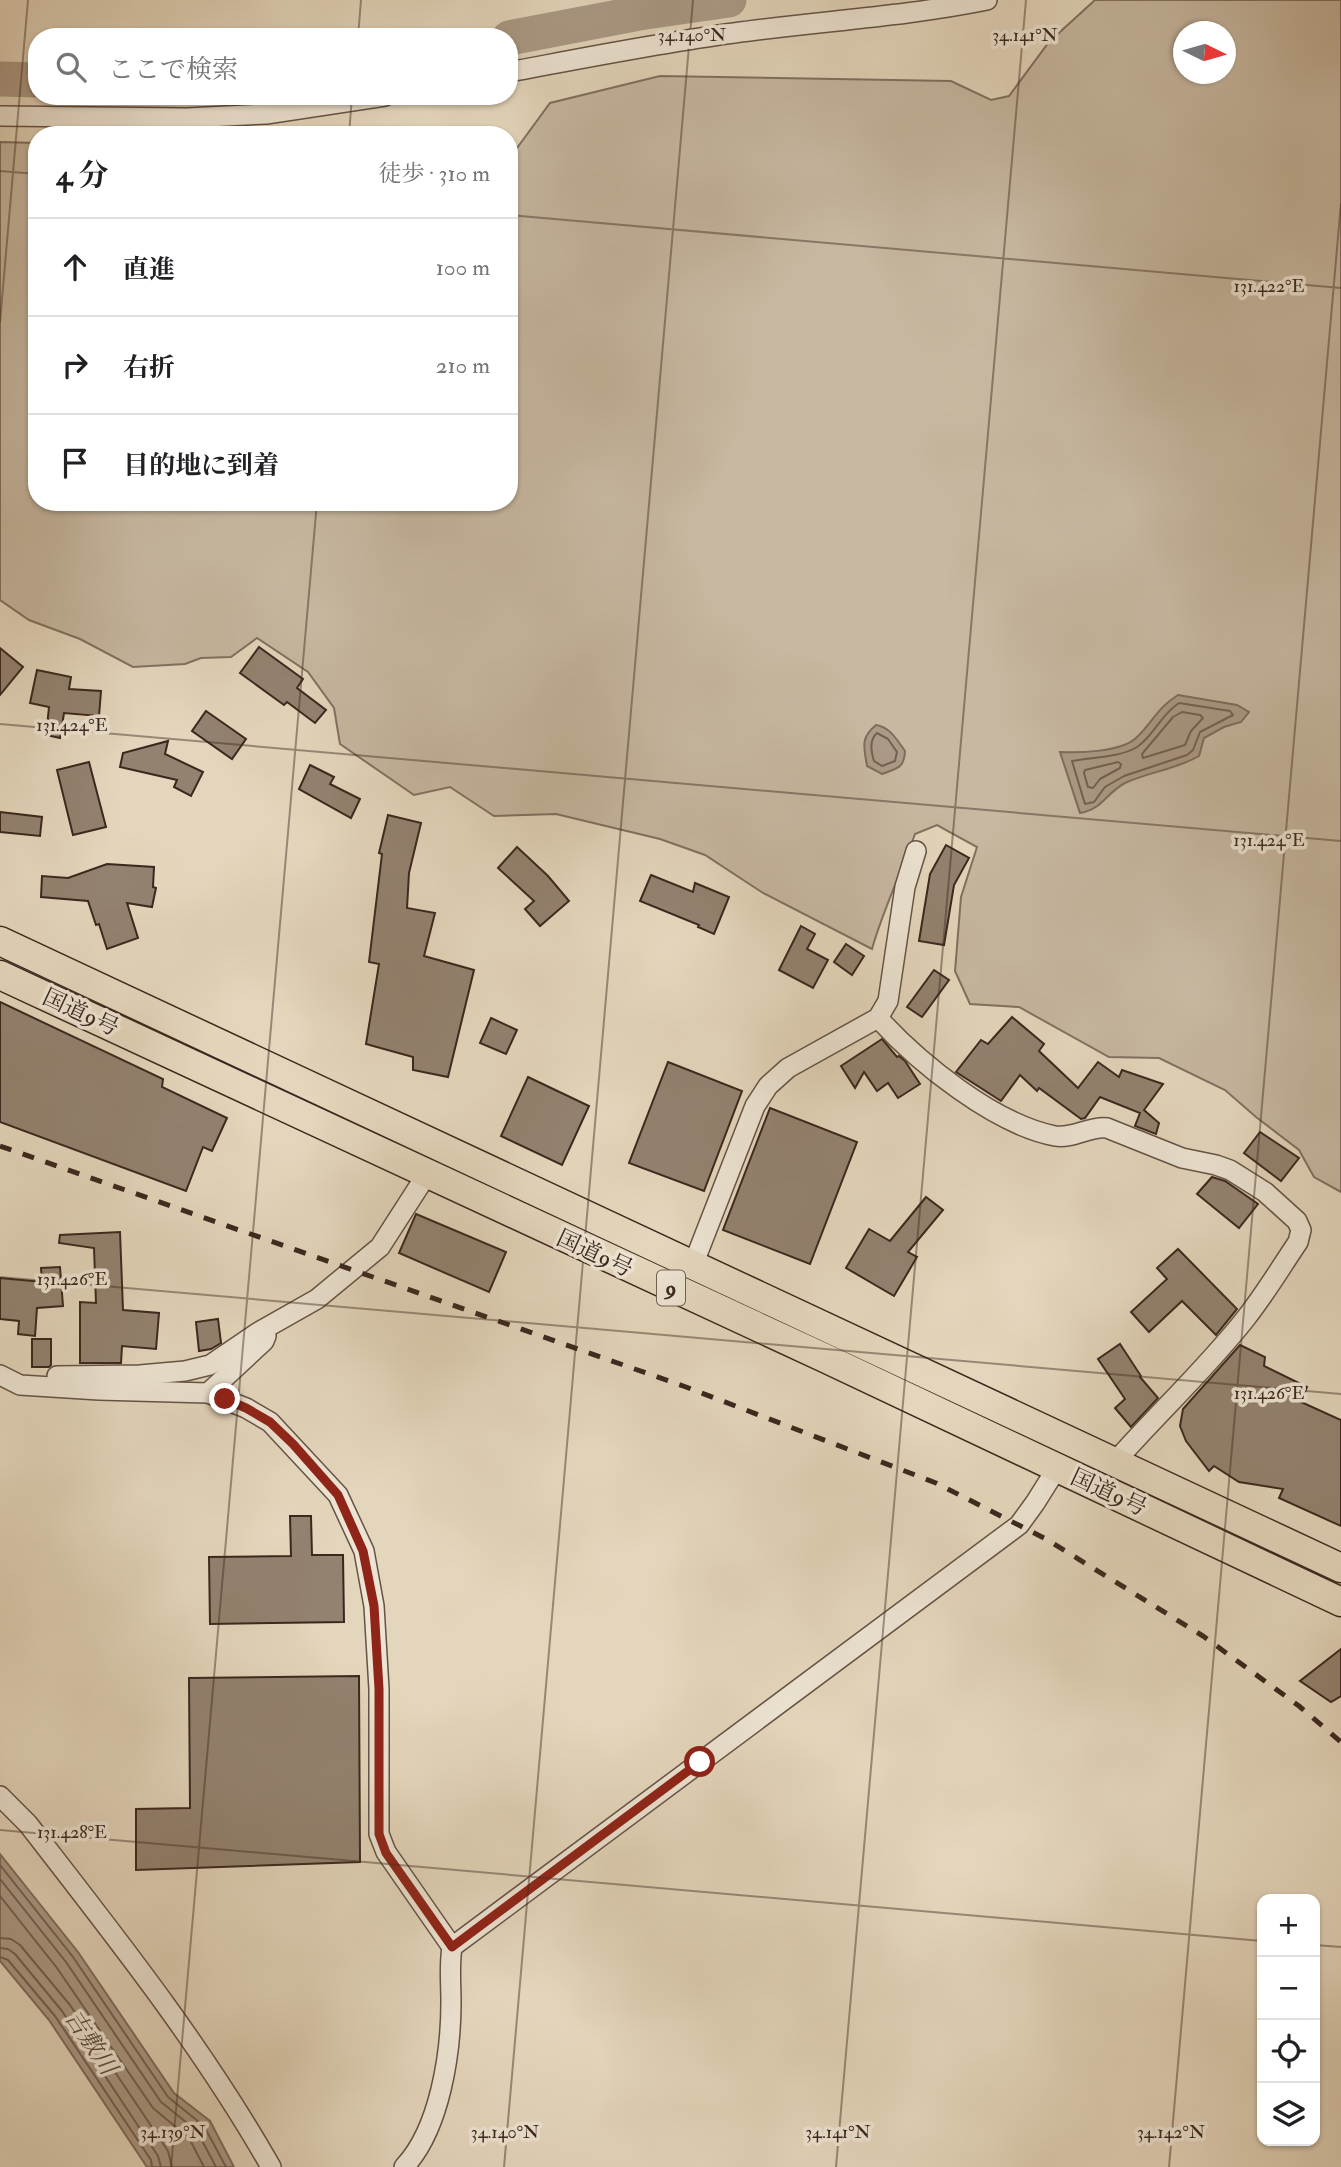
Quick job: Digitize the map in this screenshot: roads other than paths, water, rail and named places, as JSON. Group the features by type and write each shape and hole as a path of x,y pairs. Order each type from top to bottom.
{"highway":[{"name":"国道9号","path":"0,941 1341,1568"},
{"name":"国道9号","path":"0,975 1341,1602"}],"street":[{"path":"518,70 736,33 932,11 987,0"},
{"path":"0,116 187,118 266,114 326,105"},
{"path":"693,1265 755,1106 768,1086 788,1068 878,1018 888,1001 905,887 916,851"},
{"path":"878,1018 901,1043 967,1095 1022,1126 1058,1137 1096,1127 1107,1128 1182,1158 1216,1164 1265,1192 1297,1221 1301,1230 1298,1242 1247,1317 1115,1462"},
{"path":"0,1375 140,1375 185,1371 210,1365 317,1298 380,1247 427,1174"},
{"path":"208,1393 264,1342 271,1326"},
{"path":"0,1375 20,1385 208,1393 246,1408 270,1422 338,1495 363,1551 374,1606 379,1689 379,1834 386,1853 452,1947 445,2073 431,2122 414,2157 404,2167"},
{"path":"452,1947 1019,1525 1057,1468"},
{"path":"0,1796 28,1824 184,2027 236,2105 271,2167"}],"water":[{"path":"1178,695 1237,705 1249,712 1241,722 1224,727 1204,738 1199,756 1125,783 1094,808 1080,813 1060,752 1100,751 1129,743"},
{"path":"876,725 889,731 905,751 901,765 882,774 867,766 865,753 865,739"},
{"name":"吉敷川","path":"0,1854 78,1952 174,2093 210,2121 234,2167 147,2167 49,2020 0,1961"}],"waterway":[{"path":"518,36 639,13 729,0"},
{"path":"0,79 28,80"}],"railway":[{"path":"0,1146 686,1387 936,1483 1046,1539 1203,1636 1299,1706 1341,1742"}]}
